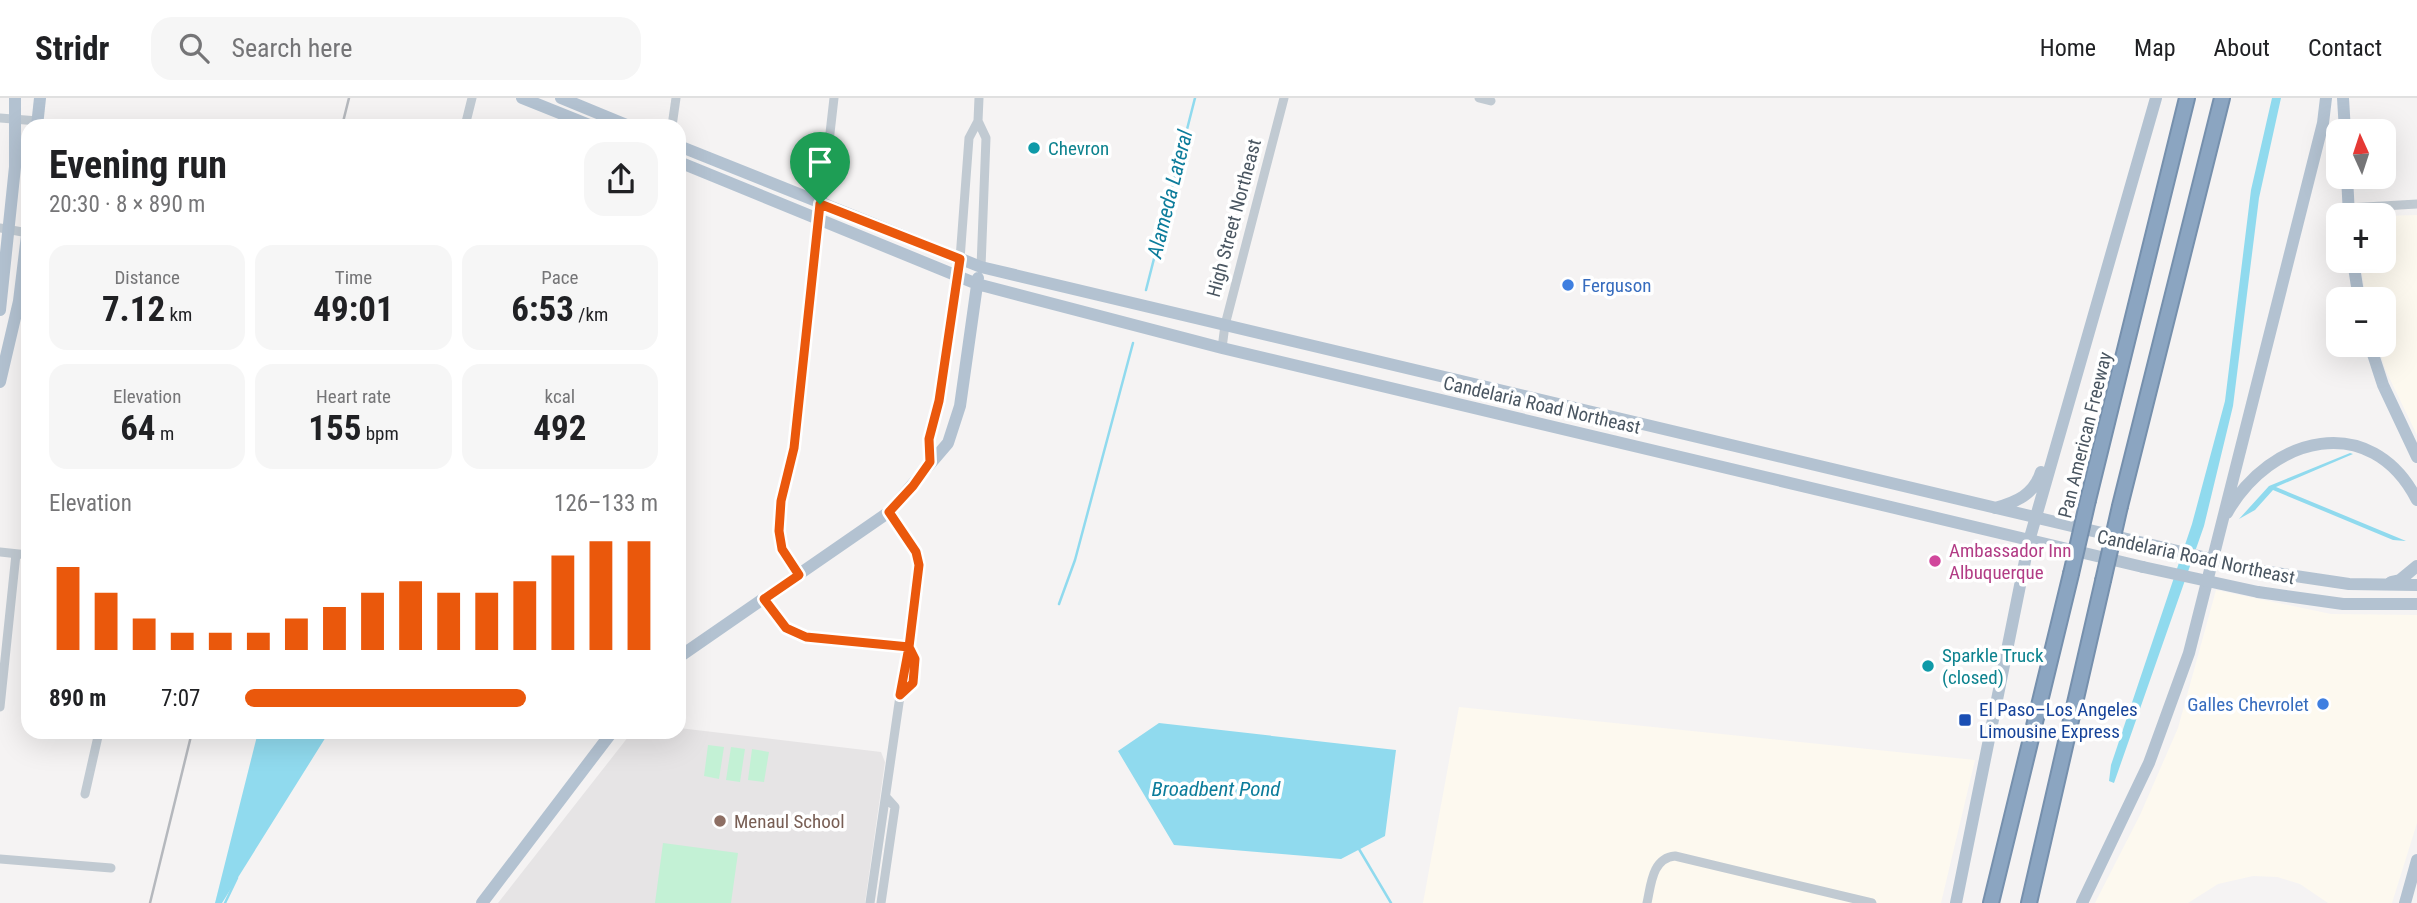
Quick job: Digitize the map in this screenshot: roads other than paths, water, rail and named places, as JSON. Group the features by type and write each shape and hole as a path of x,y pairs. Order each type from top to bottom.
{"highway":[{"name":"Pan American Freeway","path":"1991,903 2187,98"},
{"path":"2029,903 2120,506 2222,98"}],"main road":[{"path":"15,98 7,118 21,164"},
{"path":"38,119 40,98"},
{"path":"522,98 574,119"},
{"path":"561,98 612,119"},
{"path":"1956,903 2029,541 2156,98"},
{"path":"2082,903 2164,727 2189,653 2320,136 2326,98"},
{"path":"2343,98 2344,119"},
{"name":"Candelaria Road Northeast","path":"686,149 981,267 2262,571 2320,581 2417,585"},
{"name":"Candelaria Road Northeast","path":"686,165 977,285 1222,348 2029,541 2258,592 2343,604 2417,604"},
{"path":"0,310 5,228 21,171"},
{"path":"930,462 929,439 939,401 960,259"},
{"path":"686,649 764,599 889,512 948,443 960,406 981,267"},
{"path":"0,382 17,313 21,284"},
{"path":"2374,357 2383,385 2417,457"},
{"path":"1994,508 2012,503 2033,490 2039,480 2060,401 2071,393"},
{"path":"2222,523 2245,487 2264,468 2297,448 2317,443 2349,445 2381,458 2398,472 2417,500"},
{"path":"2378,585 2400,580 2417,566"},
{"path":"482,903 607,739"},
{"path":"2405,903 2417,860"}],"street":[{"path":"467,119 472,98"},
{"path":"674,119 676,98"},
{"path":"799,575 782,549 781,501 794,448 818,219 834,98"},
{"path":"979,98 978,121 986,138 981,267"},
{"name":"High Street Northeast","path":"1222,348 1225,325 1284,98"},
{"path":"1479,98 1491,102"},
{"path":"960,259 968,138 978,121"},
{"path":"2396,206 2417,204"},
{"path":"870,903 900,695 913,683 915,659 909,647 919,565 916,552 889,512"},
{"path":"0,552 21,554"},
{"path":"0,707 16,554"},
{"path":"764,599 786,628 806,637 909,647"},
{"path":"85,794 97,739"},
{"path":"881,903 895,807 886,797"},
{"path":"1647,903 1656,867 1664,858 1675,856 1872,903"},
{"path":"0,859 111,869"}],"water":[{"path":"2272,98 2281,98 2259,198 2233,406 2204,526 2114,783 2109,781 2111,765 2192,524 2225,401 2251,190"},
{"path":"2353,454 2276,487 2406,541 2393,540 2273,490 2255,510 2239,519 2269,486"},
{"name":"Broadbent Pond","path":"1159,723 1396,750 1385,836 1341,859 1174,845 1118,751"},
{"path":"256,739 325,739 222,903 215,903"}],"waterway":[{"name":"Alameda Lateral","path":"1146,290 1195,98"},
{"path":"1059,604 1075,560 1133,343"},
{"path":"1359,849 1391,903"},
{"path":"225,903 237,878"}],"railway":[{"path":"344,119 349,98"},
{"path":"150,903 190,739"}],"place":[{"name":"Chevron","path":"1034,148"},
{"name":"Ferguson","path":"1568,285"},
{"name":"Ambassador Inn Albuquerque","path":"1935,561"},
{"name":"Sparkle Truck (closed)","path":"1928,666"},
{"name":"Galles Chevrolet","path":"2323,704"},
{"name":"El Paso–Los Angeles Limousine Express","path":"1965,720"},
{"name":"Menaul School","path":"720,821"}]}
